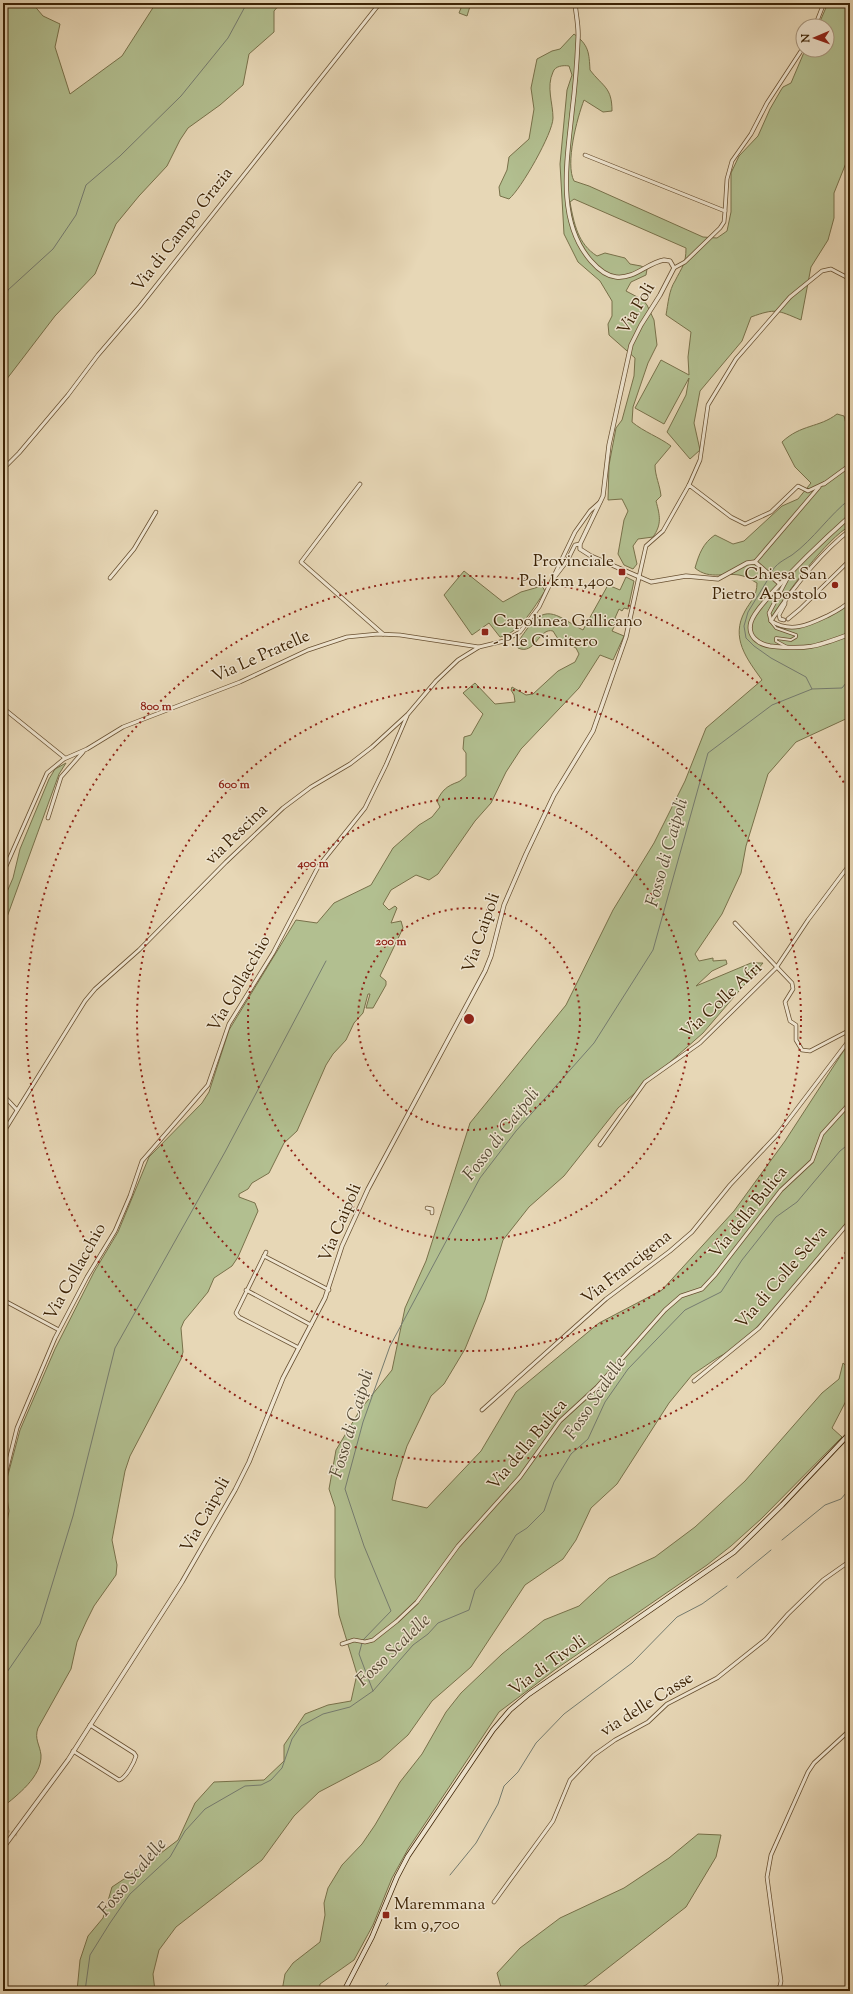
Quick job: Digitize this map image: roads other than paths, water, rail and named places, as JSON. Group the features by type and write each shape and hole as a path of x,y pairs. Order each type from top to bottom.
{"main road":[{"name":"Via di Tivoli","path":"344,1991 372,1937 394,1883 408,1856 470,1763 504,1716 529,1694 734,1552 782,1505 850,1433"}],"street":[{"name":"Via di Campo Grazia","path":"3,469 19,453 72,390 98,355 144,302 380,3"},
{"name":"Via Poli","path":"575,3 578,38 567,180 569,213 575,235 581,248 597,267 612,276 618,277 630,275 664,260 670,261 674,268 660,295 640,325 630,348 609,445 602,500 580,544"},
{"path":"818,18 824,3"},
{"path":"674,268 686,261 720,228 724,222 726,179 732,161 751,134 767,103 796,58"},
{"path":"585,155 725,211"},
{"path":"638,577 646,546 663,531 689,485 701,458 708,406 736,359 790,298 811,282 822,271 831,270 850,278"},
{"path":"757,563 814,492 850,465"},
{"path":"689,485 731,517 746,524 772,512 798,486 808,491 825,483"},
{"path":"360,484 301,562 383,634"},
{"path":"408,714 454,663 479,647 502,642 518,633 534,615 552,581 572,536 588,513 602,500"},
{"path":"110,578 137,545 156,512"},
{"path":"850,516 780,584 752,618 750,630 754,640 758,643 788,647 815,647 850,634"},
{"path":"771,621 785,600 814,564 836,541 850,530"},
{"path":"552,581 567,561 575,545 580,544 581,550 587,554 638,577 653,582 686,576 717,579 747,563 757,563 780,584"},
{"path":"785,600 785,604 779,615 780,619 786,620 800,610 828,580 850,560"},
{"path":"788,647 776,641 776,638 791,640 796,637 796,635 776,628 771,621 769,613 789,574"},
{"name":"Via Caipoli","path":"3,1848 73,1751 182,1582 235,1490 249,1462 282,1382 312,1325 328,1290 341,1250 370,1185 486,969 504,905 550,803 592,734 626,637 638,577"},
{"path":"771,621 786,627 807,626 836,611 850,601"},
{"name":"Via Le Pratelle","path":"3,874 45,776 53,766 65,758 85,751 123,727 240,682 308,650 347,637 383,634 430,638 479,647"},
{"path":"3,708 65,758"},
{"name":"via Pescina","path":"3,1133 85,1001 95,989 148,942 230,858 289,803 311,787 359,758 408,714"},
{"name":"Via Collacchio","path":"3,1484 16,1431 59,1330 115,1231 130,1196 142,1161 208,1086 229,1024 275,949 318,866 365,808 384,771 408,714"},
{"path":"48,818 61,778 85,751"},
{"name":"Via Colle Afri","path":"600,1145 645,1082 700,1043 776,968 808,920 850,864"},
{"path":"735,923 792,985 792,991 786,999 786,1004 790,1020 796,1024 797,1042 802,1050 810,1051 850,1030"},
{"name":"Via Francigena","path":"482,1410 606,1299 683,1241 705,1218 730,1185 777,1135 850,1039"},
{"path":"3,1095 17,1110"},
{"name":"Via della Bulica","path":"342,1644 354,1640 365,1642 373,1640 394,1624 417,1602 462,1543 520,1478 558,1424 594,1390 660,1315 681,1296 702,1288 715,1275 781,1190 812,1161 822,1134 850,1103"},
{"path":"427,1208 432,1209 432,1213"},
{"name":"Via di Colle Selva","path":"694,1381 757,1330 850,1221"},
{"path":"266,1252 236,1313 239,1317 299,1348"},
{"path":"264,1256 328,1290"},
{"path":"246,1290 312,1325"},
{"path":"3,1300 59,1330"},
{"path":"3,1501 6,1514 3,1532"},
{"name":"via delle Casse","path":"494,1902 553,1821 569,1782 594,1755 618,1738 645,1724 666,1705 717,1678 766,1639 788,1614 823,1580 850,1561"},
{"path":"846,1564 850,1568"},
{"path":"73,1751 118,1780 122,1779 131,1766 135,1759 135,1754 90,1725"},
{"path":"776,1991 780,1986 781,1980 767,1877 769,1862 809,1769 850,1730"}],"waterway":[{"path":"8,290 53,249 76,215 86,185 120,156 181,96 228,38 247,3"},
{"path":"3,277 8,290 3,308"},
{"name":"Fosso di Caipoli","path":"771,573 777,565 800,549 835,512 850,499"},
{"name":"Fosso di Caipoli","path":"363,1640 391,1611 364,1546 345,1489 363,1422 390,1346 480,1178 516,1131 594,1043 653,950 708,753 772,705 812,689 806,677 771,658 754,646 746,638 744,626 748,612 770,576"},
{"name":"Fosso di Caipoli","path":"812,689 842,688 850,678"},
{"path":"3,1678 40,1624 73,1516 115,1348 225,1152 326,961"},
{"name":"Fosso Scalelle","path":"85,1991 90,1955 130,1894 170,1857 185,1831 205,1809 245,1786 261,1785 271,1780 282,1768 292,1739 301,1726 323,1714 350,1707 373,1691 413,1645 428,1634 438,1623 469,1610 475,1590 500,1562 516,1535 527,1528 544,1511 554,1482 571,1454 588,1439 605,1402 628,1369 685,1310 721,1292 742,1260 776,1217 797,1202 840,1151 850,1143"},
{"path":"782,1540 825,1505 841,1499 850,1488"},
{"path":"737,1578 771,1550"},
{"path":"450,1875 476,1843 498,1804 504,1786 518,1772 536,1743 564,1714 632,1663 677,1617 702,1604 727,1586"},
{"name":"Fosso di Caipoli","path":"362,1643 359,1654 373,1691"},
{"path":"381,1991 388,1983"}],"tunnel":[{"path":"7,1831 17,1835"}],"place":[{"name":"Provinciale Poli km 1,400","path":"622,572"},
{"name":"Chiesa San Pietro Apostolo","path":"835,585"},
{"name":"Capolinea Gallicano - P.le Cimitero","path":"485,632"},
{"name":"Maremmana km 9,700","path":"386,1915"}]}
